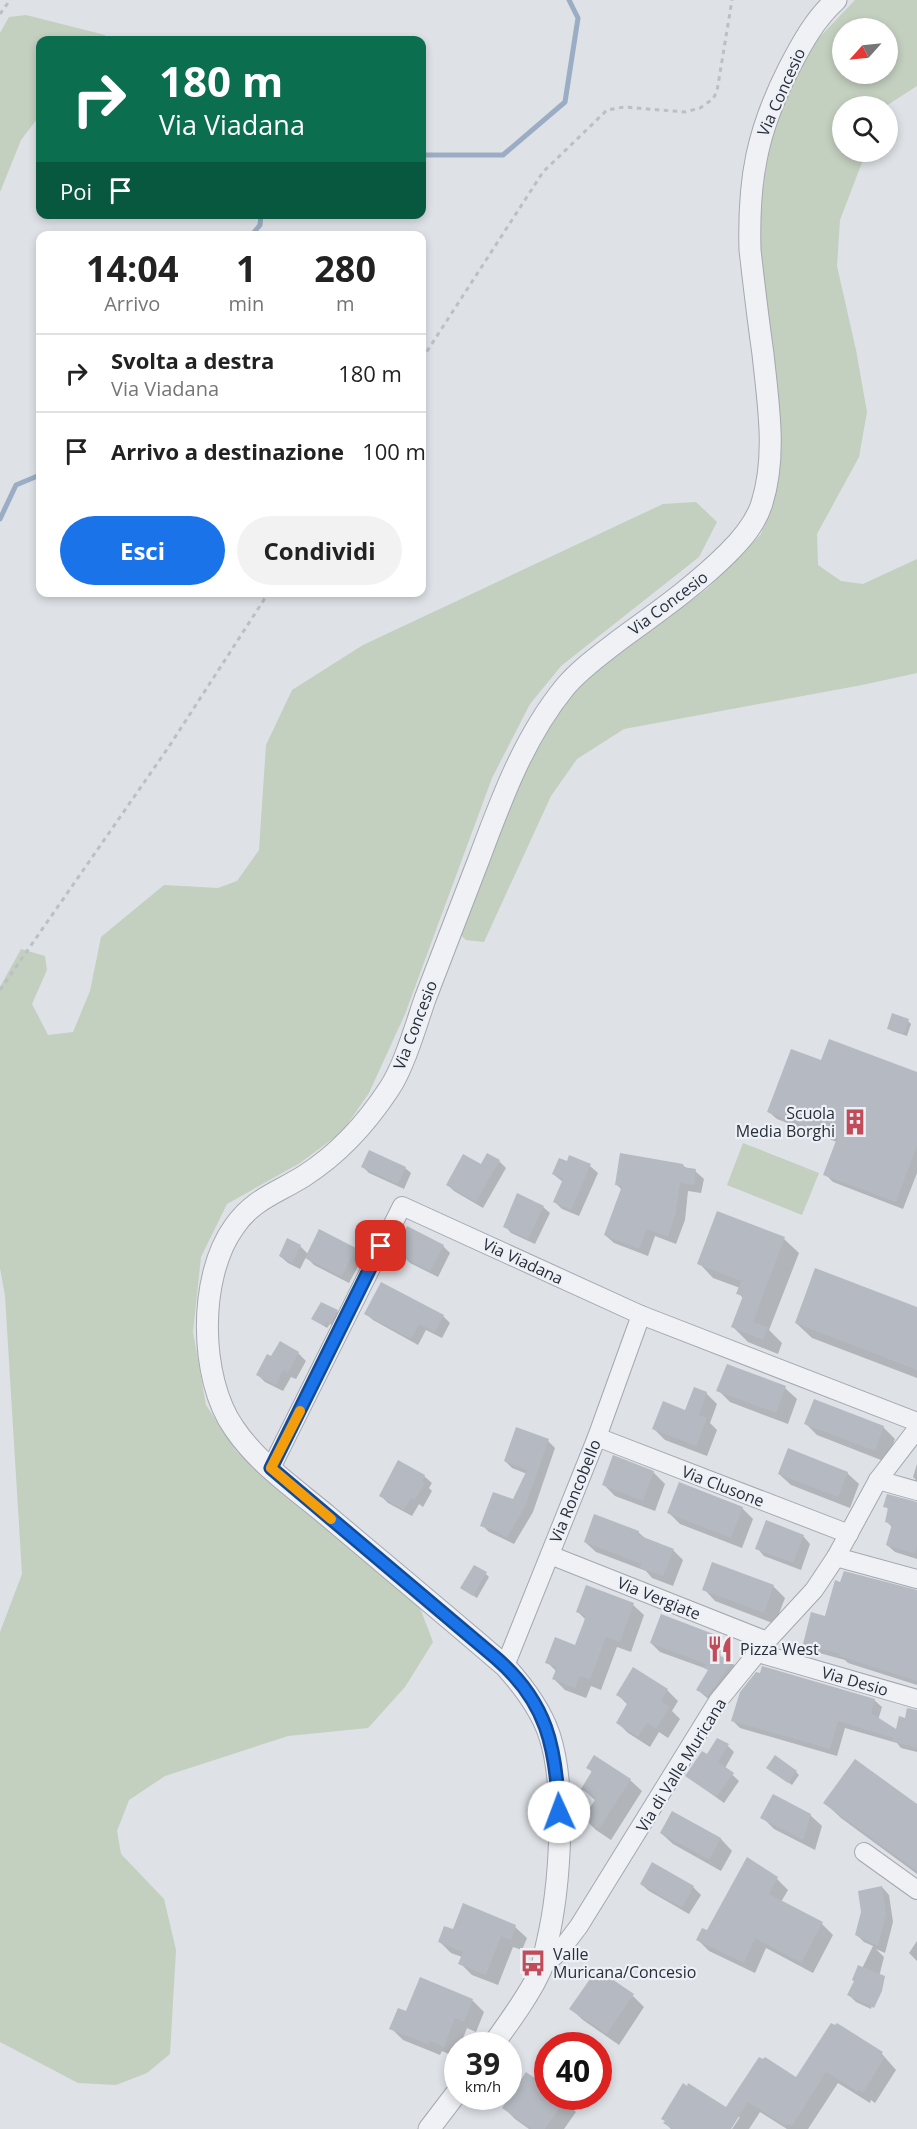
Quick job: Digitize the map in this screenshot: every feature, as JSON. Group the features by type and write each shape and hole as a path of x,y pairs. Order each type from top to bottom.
{"street":[{"name":"Via Concesio","path":"541,1968 554,1909 559,1812 552,1745 543,1719 522,1686 505,1666 271,1468 231,1425 217,1394 210,1356 208,1320 211,1284 219,1254 233,1227 247,1211 266,1196 306,1175 339,1150 365,1123 393,1083 497,810 530,737 566,686 597,657 707,574 739,542 752,525 762,503 765,486 770,453 770,416 750,250 752,175 763,126 785,75 809,31 836,0"},
{"name":"Via Viadana","path":"271,1468 402,1206 641,1315 917,1422"},
{"name":"Via Roncobello","path":"505,1666 597,1437 641,1315"},
{"name":"Via di Valle Muricana","path":"502,2032 541,1968 560,1951 579,1926 626,1854 718,1701 814,1590 836,1557 878,1480 917,1430"},
{"name":"Via Clusone","path":"597,1437 849,1534"},
{"path":"878,1480 917,1491"},
{"name":"Via Vergiate","path":"550,1555 763,1647"},
{"path":"836,1557 917,1579"},
{"name":"Via Desio","path":"763,1647 917,1699"},
{"path":"864,1852 917,1890"},
{"path":"429,2129 444,2109"}],"path":[{"path":"0,14 10,0"},
{"path":"426,353 543,172 607,110 624,106 685,112 700,108 713,99 717,91 732,0"},
{"path":"0,990 168,748 266,597"}],"green space":[{"path":"855,0 917,0 917,86 898,98 898,96 832,96 832,162 862,162 840,220 837,266 867,412 859,457 817,534 818,565 841,581 863,584 917,559 917,673 624,729 577,759 551,796 484,942 466,940 457,932 532,747 579,684 629,644 707,589 761,534 774,499 779,433 759,251 758,198 764,144 785,95 817,40 832,24 832,84 898,84 898,18 838,18"},
{"path":"26,15 105,36 36,36 36,120 21,140 0,192 0,33 9,17"},
{"path":"696,502 717,522 699,557 561,666 530,704 492,778 405,1014 369,1093 342,1132 300,1163 227,1204 201,1257 193,1332 206,1405 237,1452 298,1505 417,1600 433,1642 405,1687 368,1728 288,1736 165,1776 129,1800 117,1831 121,1854 164,1899 176,1950 170,2054 147,2073 116,2085 78,2083 0,2042 0,1632 22,1574 5,1296 0,1268 0,987 21,949 45,956 47,970 32,1004 48,1035 73,1032 90,991 101,937 164,885 218,888 237,881 259,850 266,745 292,690 363,645 663,504"},
{"path":"743,1143 819,1173 802,1215 727,1185"}],"building":[{"path":"892,1013 909,1019 904,1034 887,1029"},
{"name":"Scuola Media Borghi","path":"829,1039 917,1072 917,1146 896,1202 823,1175 837,1138 767,1112 791,1049 821,1060"},
{"path":"369,1150 406,1167 398,1184 361,1167"},
{"path":"487,1153 500,1160 476,1202 446,1185 463,1154 481,1164"},
{"path":"620,1153 683,1164 683,1167 696,1169 694,1185 680,1183 677,1210 668,1237 647,1229 639,1249 604,1235 622,1186 615,1185"},
{"path":"569,1155 591,1164 571,1210 553,1202 563,1179 552,1174 559,1158 567,1161"},
{"path":"517,1193 544,1206 528,1239 503,1227"},
{"path":"717,1211 785,1237 753,1322 768,1327 763,1340 731,1327 743,1296 736,1294 741,1281 697,1264"},
{"path":"407,1226 444,1245 430,1271 400,1256 404,1249 397,1245"},
{"path":"319,1229 356,1248 342,1277 305,1258"},
{"path":"287,1238 301,1245 293,1263 279,1256"},
{"path":"815,1268 917,1307 917,1370 795,1323"},
{"path":"381,1282 444,1315 435,1332 419,1324 411,1339 364,1314"},
{"path":"321,1302 338,1310 330,1324 326,1322 324,1326 311,1319"},
{"path":"280,1341 299,1352 288,1373 283,1370 276,1385 256,1375 267,1354 271,1356"},
{"path":"727,1364 786,1386 776,1413 716,1391"},
{"path":"694,1387 707,1392 699,1415 707,1418 696,1446 652,1429 663,1401 685,1410"},
{"path":"814,1399 884,1426 875,1451 804,1424"},
{"path":"516,1427 549,1439 526,1504 507,1538 498,1532 480,1526 493,1492 513,1499 527,1470 504,1461"},
{"path":"788,1448 848,1472 838,1497 778,1474"},
{"path":"613,1455 654,1471 643,1501 602,1485"},
{"path":"398,1460 425,1475 422,1481 425,1483 415,1500 411,1498 404,1510 379,1496"},
{"path":"679,1482 743,1507 731,1538 667,1513"},
{"path":"887,1494 917,1502 915,1554 886,1545 892,1524 885,1522 888,1508 883,1507"},
{"path":"594,1514 639,1531 638,1535 674,1549 663,1576 640,1568 641,1564 584,1542"},
{"path":"766,1520 804,1535 793,1563 755,1549"},
{"path":"712,1562 774,1585 764,1613 702,1590"},
{"path":"474,1565 487,1572 473,1596 460,1588"},
{"path":"844,1571 917,1590 917,1681 839,1656 840,1654 803,1644 811,1612 825,1616 835,1580 840,1582"},
{"path":"586,1585 634,1603 620,1642 606,1637 590,1680 580,1676 575,1688 552,1679 557,1667 545,1663 555,1637 575,1645 586,1616 576,1612"},
{"path":"661,1614 716,1635 709,1653 733,1661 708,1696 696,1690 708,1670 704,1668 706,1664 650,1643"},
{"path":"762,1666 875,1699 871,1713 896,1729 899,1716 905,1718 907,1708 917,1710 917,1748 838,1721 830,1749 731,1721 740,1692 756,1672 760,1673"},
{"path":"633,1667 668,1689 661,1701 670,1707 656,1729 647,1723 638,1737 616,1723 628,1702 616,1695"},
{"path":"717,1738 729,1744 718,1762 734,1773 716,1797 685,1776 702,1751 707,1754"},
{"path":"594,1755 631,1779 599,1829 583,1819 596,1798 581,1789 592,1771 586,1768"},
{"path":"775,1755 797,1771 788,1783 766,1768"},
{"path":"855,1759 917,1804 917,1871 823,1803"},
{"path":"773,1794 811,1814 803,1840 760,1818"},
{"path":"672,1811 721,1838 709,1860 660,1833"},
{"path":"747,1857 778,1877 769,1894 823,1922 801,1963 755,1938 744,1963 696,1940 702,1928 707,1930"},
{"path":"652,1862 694,1886 682,1908 640,1884"},
{"path":"882,1886 886,1914 878,1946 855,1935 861,1912 858,1891"},
{"path":"463,1903 516,1925 511,1940 501,1936 486,1975 458,1964 463,1952 438,1942 444,1926 453,1929"},
{"path":"858,1965 885,1976 882,1991 874,2008 847,1995"},
{"path":"597,1969 634,1994 608,2032 604,2032 569,2009"},
{"path":"420,1977 473,1999 464,2022 455,2018 450,2032 444,2032 444,2047 430,2041 429,2045 389,2029 398,2008 406,2011"},
{"path":"831,2023 835,2025 837,2023 883,2052 881,2055 885,2057 863,2093 826,2072 792,2126 787,2124 786,2126 748,2102 731,2129 673,2129 663,2123 665,2121 661,2119 683,2083 687,2086 688,2083 726,2107 759,2057 763,2059 765,2057 796,2077"},
{"path":"526,2072 534,2077 534,2110 558,2110 545,2129 532,2129 505,2110 522,2110 522,2078"}],"waterway":[{"path":"426,155 503,155 565,102 578,18 569,0"},
{"path":"255,231 260,225 261,219"},
{"path":"0,519 16,485 36,477"}],"slow traffic":[{"path":"300,1411 271,1468 331,1519"}],"place":[{"name":"Scuola Media Borghi","path":"855,1122"},
{"name":"Pizza West","path":"720,1649"},
{"name":"Valle Muricana/Concesio","path":"533,1963"}],"route":[{"path":"381,1246 271,1468 496,1658 522,1686 543,1719 549,1734 555,1758 559,1812"}]}
